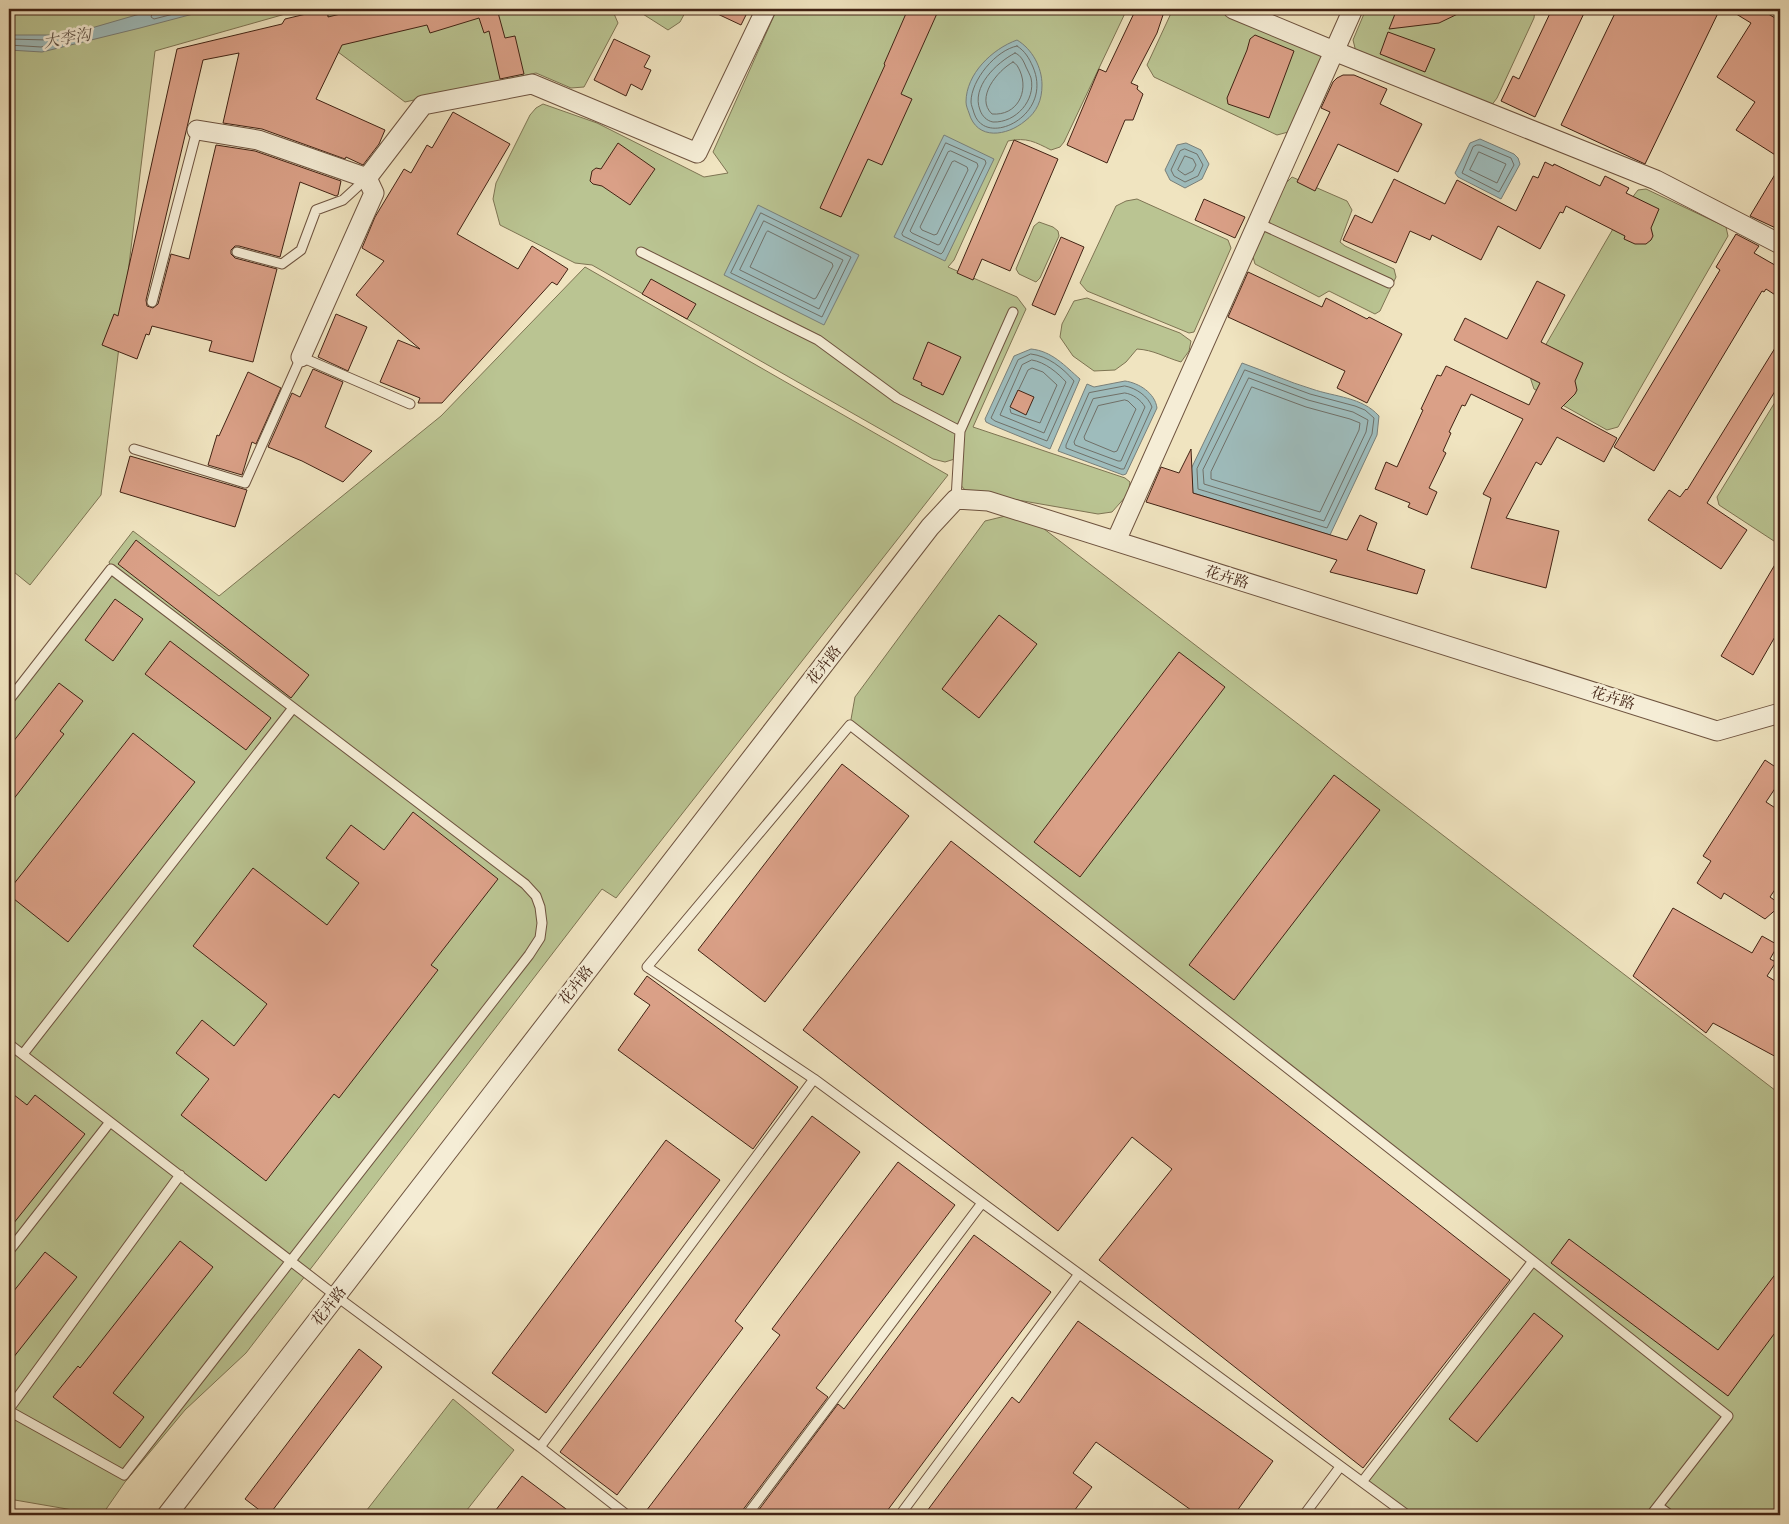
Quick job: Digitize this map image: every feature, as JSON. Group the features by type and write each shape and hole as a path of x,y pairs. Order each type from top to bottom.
{"street":[{"path":"367,178 423,105 532,84 697,153 766,9"},
{"path":"1234,9 1656,180 1780,244"},
{"path":"1116,542 1353,9"},
{"path":"197,130 258,140 367,178 374,193 301,357"},
{"name":"花卉路","path":"167,1515 930,527 956,499 988,501 1717,731 1780,713"}],"lane":[{"path":"152,302 197,130"},
{"path":"237,252 282,264 301,250 316,210 343,200 367,178"},
{"path":"1258,223 1390,283"},
{"path":"641,252 818,340 897,398 960,431"},
{"path":"956,499 960,431 1013,312"},
{"path":"134,449 245,483 301,357 410,404"},
{"path":"9,700 111,569 525,884 536,896 540,907 542,922 540,938 529,955 124,1475 9,1410 180,1175"},
{"path":"23,1054 293,708"},
{"path":"1407,1515 814,1079 647,967 850,725 1728,1416 1651,1515"},
{"path":"9,1044 336,1296 540,1447 627,1515"},
{"path":"540,1447 814,1079"},
{"path":"9,1252 110,1122"},
{"path":"747,1515 982,1203"},
{"path":"1362,1482 1532,1261"},
{"path":"900,1515 1079,1274"},
{"path":"1304,1515 1340,1467"},
{"path":"1658,1506 1670,1515"}],"green space":[{"path":"9,9 303,9 155,51 101,495 30,585 9,568"},
{"path":"333,9 612,9 618,23 584,87 571,88 536,73 405,102 330,46 333,40 328,15"},
{"path":"635,9 687,9 680,22 668,30"},
{"path":"777,9 1127,9 1064,142 1060,147 1051,150 1031,141 1008,141 954,260 948,267 1017,297 1026,309 973,427 1125,478 1130,482 1128,494 1112,512 1098,514 966,491 957,481 958,458 945,462 933,459 592,265 575,263 500,225 493,199 496,183 530,115 543,104 597,123 704,177 728,173 713,152"},
{"path":"1173,9 1221,9 1305,44 1320,53 1323,65 1292,131 1277,135 1154,77 1147,65"},
{"path":"1366,9 1535,9 1534,18 1497,98 1491,106 1356,52 1353,40"},
{"path":"1292,177 1347,201 1352,210 1340,242 1394,269 1396,277 1380,311 1375,314 1329,291 1319,297 1255,264 1252,253 1286,183"},
{"path":"1646,189 1726,227 1728,236 1618,427 1607,430 1534,389 1530,372 1628,203 1638,190"},
{"path":"1137,199 1228,240 1231,248 1194,332 1189,333 1087,291 1080,283 1116,206 1126,201"},
{"path":"1039,222 1053,227 1058,231 1059,236 1040,278 1036,282 1019,274 1016,269 1034,226"},
{"path":"585,267 948,475 616,898 602,889 246,1353 185,1410 125,1482 102,1515 9,1499 9,701 111,569 109,562 133,531 219,596 441,416"},
{"path":"1087,298 1180,333 1191,341 1189,351 1181,362 1154,352 1137,349 1126,362 1115,370 1094,371 1073,356 1060,337 1062,324 1074,301"},
{"path":"1780,394 1780,545 1719,505 1717,497"},
{"path":"1022,512 1780,1094 1780,1515 1670,1515 1658,1506 1651,1515 1407,1515 1362,1482 1532,1261 850,725 855,697 985,521"},
{"path":"453,1399 514,1450 463,1515 363,1515"}],"water":[{"name":"大李沟","path":"157,9 212,9 42,52 9,50 9,35 51,35 88,29"},
{"path":"1017,40 1032,53 1038,65 1042,78 1040,101 1033,114 1018,126 1001,132 985,132 973,122 967,106 967,92 970,82 990,56"},
{"path":"944,135 994,159 945,261 894,237"},
{"path":"1480,139 1514,154 1518,158 1520,164 1501,199 1458,177 1455,173 1470,143"},
{"path":"1186,143 1201,150 1209,164 1202,179 1185,188 1170,180 1165,170 1177,145"},
{"path":"758,205 859,255 824,325 724,275"},
{"path":"1031,349 1039,350 1052,356 1080,379 1050,449 992,425 986,422 985,419 1014,356"},
{"path":"1242,363 1321,392 1356,401 1365,405 1379,416 1377,435 1330,535 1193,493 1191,469"},
{"path":"1125,381 1136,384 1150,393 1157,408 1126,474 1123,475 1058,451 1087,384 1094,387"}],"building":[{"path":"327,9 328,17 361,9 497,9 505,38 515,36 524,74 500,79 489,31 484,33 479,18 430,33 427,25 342,45 316,99 385,130 379,144 363,165 346,157 345,159 262,129 223,123 239,53 203,60 146,300 147,306 153,308 158,304 171,254 189,259 216,145 255,151 341,181 338,195 336,196 300,182 280,257 239,246 235,246 231,250 231,254 235,258 277,269 253,362 209,351 212,341 152,326 149,335 146,334 137,359 102,345 114,314 118,316 177,49 282,24 285,19"},
{"path":"707,9 749,9 741,25"},
{"path":"908,9 939,9 901,94 912,99 882,165 868,159 841,217 820,208 885,65"},
{"path":"1136,9 1165,9 1157,33 1131,83 1138,86 1137,89 1143,94 1133,120 1125,120 1107,163 1067,145 1099,69 1106,72"},
{"path":"1397,9 1468,9 1439,23 1389,29"},
{"path":"1552,9 1586,9 1535,117 1501,101 1513,76 1519,79"},
{"path":"1617,9 1720,9 1645,164 1561,125"},
{"path":"1728,9 1760,9 1780,21 1780,158 1736,130 1755,102 1717,77 1751,23"},
{"path":"1388,32 1435,49 1425,72 1380,54"},
{"path":"1255,35 1294,51 1269,118 1228,104 1227,98 1250,39"},
{"path":"614,39 650,56 644,67 651,70 642,90 631,84 626,96 594,80"},
{"path":"1343,75 1354,75 1387,89 1380,104 1422,124 1398,172 1338,144 1315,191 1297,182 1330,112 1321,108 1333,82"},
{"path":"453,112 510,144 457,234 518,269 532,246 568,269 557,285 552,282 442,403 418,403 420,398 380,382 398,340 420,349 356,295 384,261 362,248 375,217 404,169 411,173 427,145 432,148"},
{"path":"1014,140 1058,159 1010,271 982,259 973,280 957,273"},
{"path":"618,143 655,169 630,205 602,186 593,184 590,181 592,171 596,168 601,169"},
{"path":"1545,162 1553,166 1554,164 1600,186 1605,176 1629,188 1626,193 1659,209 1651,228 1653,236 1651,240 1646,244 1635,244 1624,239 1625,236 1566,206 1563,213 1560,212 1540,249 1498,226 1481,260 1432,235 1430,240 1410,231 1396,263 1343,240 1355,215 1372,223 1394,179 1445,204 1457,180 1516,211 1533,176 1538,178"},
{"path":"1780,166 1780,230 1750,216"},
{"path":"1204,199 1245,217 1235,238 1195,220"},
{"path":"1736,234 1759,246 1754,253 1780,268 1780,298 1766,289 1764,292 1762,291 1654,471 1614,447 1720,270 1716,267"},
{"path":"1061,237 1084,247 1055,315 1032,305"},
{"path":"1248,272 1322,307 1326,298 1402,334 1367,403 1337,388 1345,371 1228,317"},
{"path":"651,279 696,304 687,319 642,294"},
{"path":"1537,281 1565,295 1541,342 1583,363 1575,381 1577,390 1561,408 1617,438 1604,462 1557,437 1541,465 1536,462 1506,518 1559,531 1546,588 1471,568 1491,498 1483,494 1523,419 1471,394 1465,406 1462,405 1449,432 1451,433 1443,451 1446,453 1429,488 1437,492 1427,515 1408,507 1410,503 1375,489 1386,462 1397,467 1437,375 1441,376 1446,366 1529,405 1540,383 1454,340 1465,318 1507,339"},
{"path":"336,314 367,327 348,371 318,357"},
{"path":"1780,340 1780,383 1707,503 1747,530 1721,569 1648,520 1669,490 1680,497 1687,490"},
{"path":"928,342 961,357 943,395 921,385 922,383 913,379"},
{"path":"313,369 343,382 325,427 372,451 343,482 302,461 268,447 292,393 300,397"},
{"path":"248,372 281,388 256,444 252,442 242,475 208,465 217,435 219,436"},
{"path":"1018,390 1034,397 1026,415 1010,407"},
{"path":"1191,449 1193,493 1347,540 1360,515 1377,523 1367,550 1425,570 1417,594 1330,572 1337,560 1146,502 1161,467 1179,473"},
{"path":"130,456 247,490 235,527 120,492"},
{"path":"136,540 309,675 291,698 118,564"},
{"path":"1780,556 1780,628 1753,675 1721,656"},
{"path":"115,599 143,619 113,661 85,640"},
{"path":"999,615 1037,644 979,718 942,689"},
{"path":"170,641 271,718 246,750 145,674"},
{"path":"1179,652 1225,687 1080,877 1034,842"},
{"path":"59,683 83,701 60,731 64,734 9,805 9,747"},
{"path":"133,733 195,782 68,942 9,895 9,890"},
{"path":"1765,760 1780,770 1780,781 1766,802 1780,811 1780,882 1770,897 1780,906 1765,919 1724,893 1721,899 1697,883 1711,861 1703,856"},
{"path":"842,764 909,816 765,1002 698,950"},
{"path":"1334,775 1380,810 1234,1000 1189,965"},
{"path":"413,812 498,879 431,965 438,970 339,1098 334,1094 266,1181 181,1115 209,1079 176,1053 202,1020 234,1046 267,1004 193,946 253,868 327,925 359,883 326,858 351,825 384,850"},
{"path":"951,841 1510,1280 1363,1468 1099,1260 1172,1169 1132,1137 1058,1231 803,1030"},
{"path":"1673,908 1752,953 1762,936 1778,945 1770,959 1776,962 1767,976 1780,984 1780,1059 1713,1023 1706,1033 1633,976"},
{"path":"647,976 798,1087 753,1149 618,1050 650,1005 634,994"},
{"path":"9,1091 27,1105 35,1095 85,1134 9,1229"},
{"path":"812,1116 860,1152 735,1321 743,1328 617,1495 560,1452"},
{"path":"666,1140 720,1180 546,1413 492,1373"},
{"path":"898,1162 955,1205 816,1388 828,1397 742,1511 741,1515 643,1515 780,1335 772,1329"},
{"path":"974,1235 1051,1292 884,1515 755,1515 838,1404 844,1409"},
{"path":"1569,1239 1718,1350 1780,1268 1780,1326 1728,1396 1551,1263"},
{"path":"180,1241 213,1267 113,1393 144,1417 120,1448 53,1397 78,1366 80,1368"},
{"path":"45,1252 77,1277 9,1363 9,1297"},
{"path":"1534,1313 1563,1336 1477,1442 1449,1419"},
{"path":"1078,1321 1273,1461 1234,1515 1198,1515 1096,1442 1073,1473 1092,1487 1071,1515 924,1515 1012,1397 1019,1403"},
{"path":"359,1349 382,1367 269,1515 266,1515 245,1499"},
{"path":"522,1476 574,1515 492,1515"}]}
